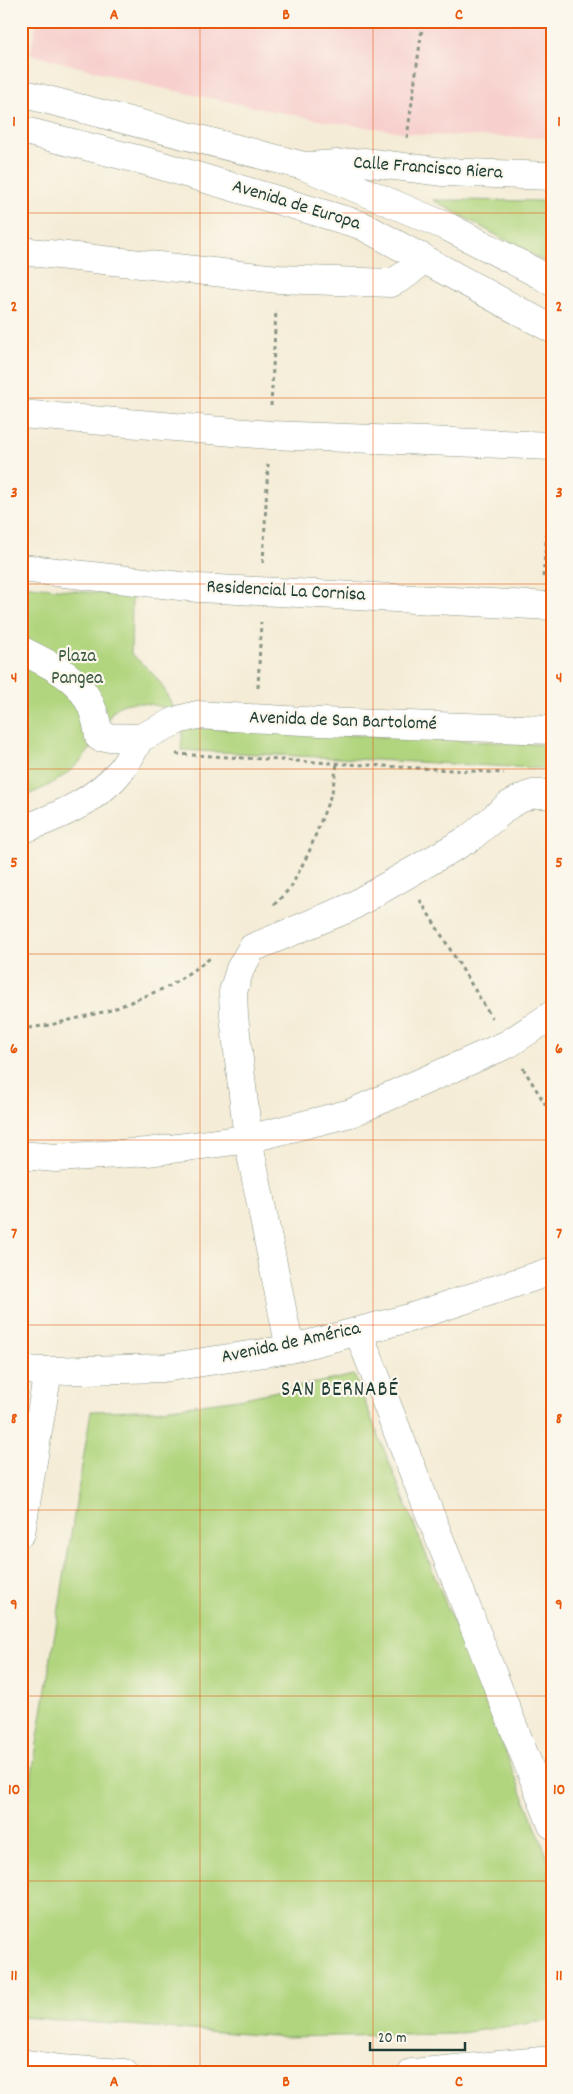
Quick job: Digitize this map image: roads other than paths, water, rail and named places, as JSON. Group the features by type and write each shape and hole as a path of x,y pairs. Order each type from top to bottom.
{"street":[{"name":"Avenida de Europa","path":"21,93 304,166 450,228 552,282"},
{"name":"Avenida de Europa","path":"21,130 149,162 361,225 422,256 552,329"},
{"name":"Calle Francisco Riera","path":"304,166 364,162 444,172 552,176"},
{"path":"21,251 278,279 391,283 406,276 416,267 422,256"},
{"path":"21,414 270,435 552,446"},
{"name":"Residencial La Cornisa","path":"21,568 198,588 546,606"},
{"name":"Avenida de San Bartolomé","path":"21,650 56,667 76,683 89,699 97,717 99,737 140,738 178,720 197,715 552,730"},
{"path":"21,830 58,816 95,796 123,768 140,738"},
{"path":"290,1349 248,1139 233,992 240,969 252,948 349,908 405,877 470,838 509,805 533,794 552,794"},
{"path":"21,1155 56,1158 147,1152 248,1139 351,1113 508,1044 552,1015"},
{"name":"Avenida de América","path":"21,1370 163,1368 290,1349 408,1318 552,1271"},
{"path":"358,1331 552,1825"},
{"path":"21,1533 48,1371"},
{"path":"412,2073 552,2060"},
{"path":"21,2063 61,2069 124,2073"}],"district":[{"name":"SAN BERNABÉ","path":"340,1391"}],"park label":[{"name":"Plaza Pangea","path":"77,668"}]}
